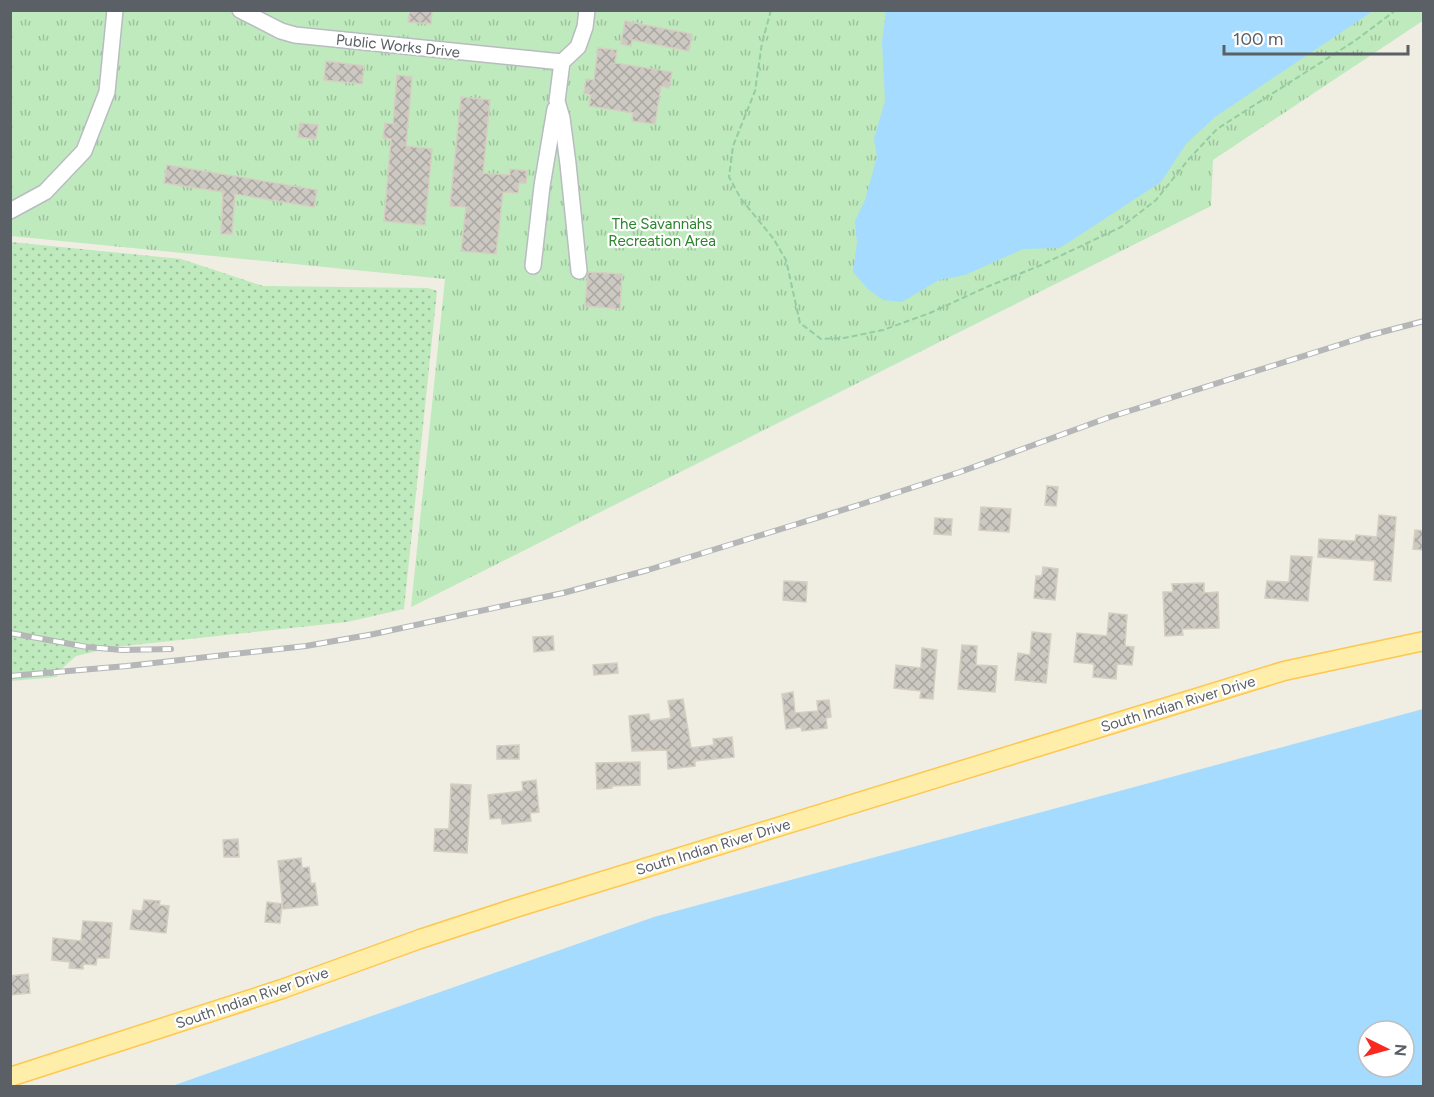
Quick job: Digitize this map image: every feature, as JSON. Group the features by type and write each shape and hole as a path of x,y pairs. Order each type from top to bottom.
{"main road":[{"name":"South Indian River Drive","path":"10,1077 282,989 420,939 549,897 1284,671 1424,641"}],"street":[{"path":"10,211 45,192 84,151 107,92 116,10"},
{"name":"Public Works Drive","path":"240,10 281,31 295,35 562,62"},
{"path":"533,266 542,186 562,62 578,47 585,27 587,10"},
{"path":"557,101 568,164 579,271"}],"path":[{"path":"771,10 762,43 755,91 733,146 729,177 741,199 773,238 786,260 800,323 821,339 844,338 883,330 930,313 1070,252 1121,227 1156,200 1188,159 1217,129 1356,40 1396,10"}],"green space":[{"name":"The Savannahs Recreation Area","path":"1423,10 1424,20 1213,160 1211,206 411,607 445,279 11,236 10,11"},
{"path":"11,242 181,259 263,286 428,288 437,291 404,609 347,622 115,647 76,656 58,672 57,677 11,681"}],"water":[{"path":"886,10 1373,11 1215,117 1186,144 1161,182 1060,248 1023,249 965,275 939,280 902,302 883,300 869,290 853,272 857,242 855,221 865,200 877,157 874,139 885,101 882,42"},
{"path":"1423,709 1423,1086 172,1086 654,917"}],"building":[{"path":"410,10 432,10 431,24 408,22"},
{"path":"625,21 692,34 689,51 632,40 631,46 621,44"},
{"path":"598,48 617,50 615,63 672,72 669,88 661,86 655,124 632,121 633,113 589,106 591,95 584,93 586,79 594,80"},
{"path":"326,61 364,66 362,84 324,80"},
{"path":"397,75 412,77 406,146 432,149 425,225 384,221 391,139 383,138 385,123 393,124"},
{"path":"461,97 490,100 483,173 510,175 510,169 527,171 526,183 519,183 518,193 503,192 496,254 461,251 466,207 450,206"},
{"path":"300,123 318,125 316,139 298,137"},
{"path":"167,165 317,190 314,207 235,194 232,234 221,234 223,192 164,183"},
{"path":"588,272 622,274 620,309 585,306"},
{"path":"1047,486 1058,487 1056,506 1045,505"},
{"path":"981,507 1011,509 1009,532 979,530"},
{"path":"1379,515 1396,517 1391,581 1374,580 1375,561 1318,557 1319,539 1355,541 1356,535 1377,537"},
{"path":"935,518 952,519 951,535 934,534"},
{"path":"1415,530 1424,531 1424,550 1413,549"},
{"path":"1291,556 1312,557 1308,601 1265,598 1267,581 1289,582"},
{"path":"1043,567 1058,569 1055,600 1034,598 1036,576 1042,576"},
{"path":"784,581 807,582 806,602 783,600"},
{"path":"1204,583 1204,593 1218,592 1219,628 1182,629 1183,635 1165,636 1163,592 1173,592 1172,584"},
{"path":"1109,613 1127,615 1125,646 1134,647 1132,665 1117,664 1116,679 1093,677 1094,664 1074,662 1077,633 1107,636"},
{"path":"1032,632 1051,634 1046,683 1015,680 1018,653 1030,655"},
{"path":"553,636 554,650 534,652 533,637"},
{"path":"962,645 977,646 976,665 997,666 995,692 958,689"},
{"path":"922,648 937,650 933,699 920,698 921,691 894,688 896,665 921,668"},
{"path":"617,663 618,673 594,675 593,665"},
{"path":"793,692 795,713 818,711 817,701 829,700 831,717 826,718 827,728 802,731 801,727 786,729 782,694"},
{"path":"683,699 691,748 714,745 713,739 732,737 734,757 695,761 695,766 668,769 667,750 632,751 629,716 649,714 650,721 671,718 668,701"},
{"path":"519,745 519,759 497,759 497,746"},
{"path":"640,762 640,785 597,789 596,763"},
{"path":"536,780 539,812 530,813 531,821 502,824 501,818 490,819 488,795 523,791 522,782"},
{"path":"451,784 471,785 467,853 434,851 435,829 449,829"},
{"path":"238,839 239,857 224,857 223,840"},
{"path":"301,858 302,868 309,867 311,884 315,883 318,905 283,909 278,861"},
{"path":"144,900 160,901 159,905 169,906 166,933 130,929 133,910 142,911"},
{"path":"267,902 282,904 280,923 265,922"},
{"path":"83,921 112,923 109,958 97,958 96,965 83,964 83,969 69,968 70,962 52,960 53,938 81,941"},
{"path":"28,974 30,993 10,995 10,976"}],"railway":[{"path":"10,676 127,666 306,646 374,634 563,593 648,570 865,503 960,472 1107,418 1367,336 1424,321"},
{"path":"10,633 87,647 122,650 171,649"}]}
